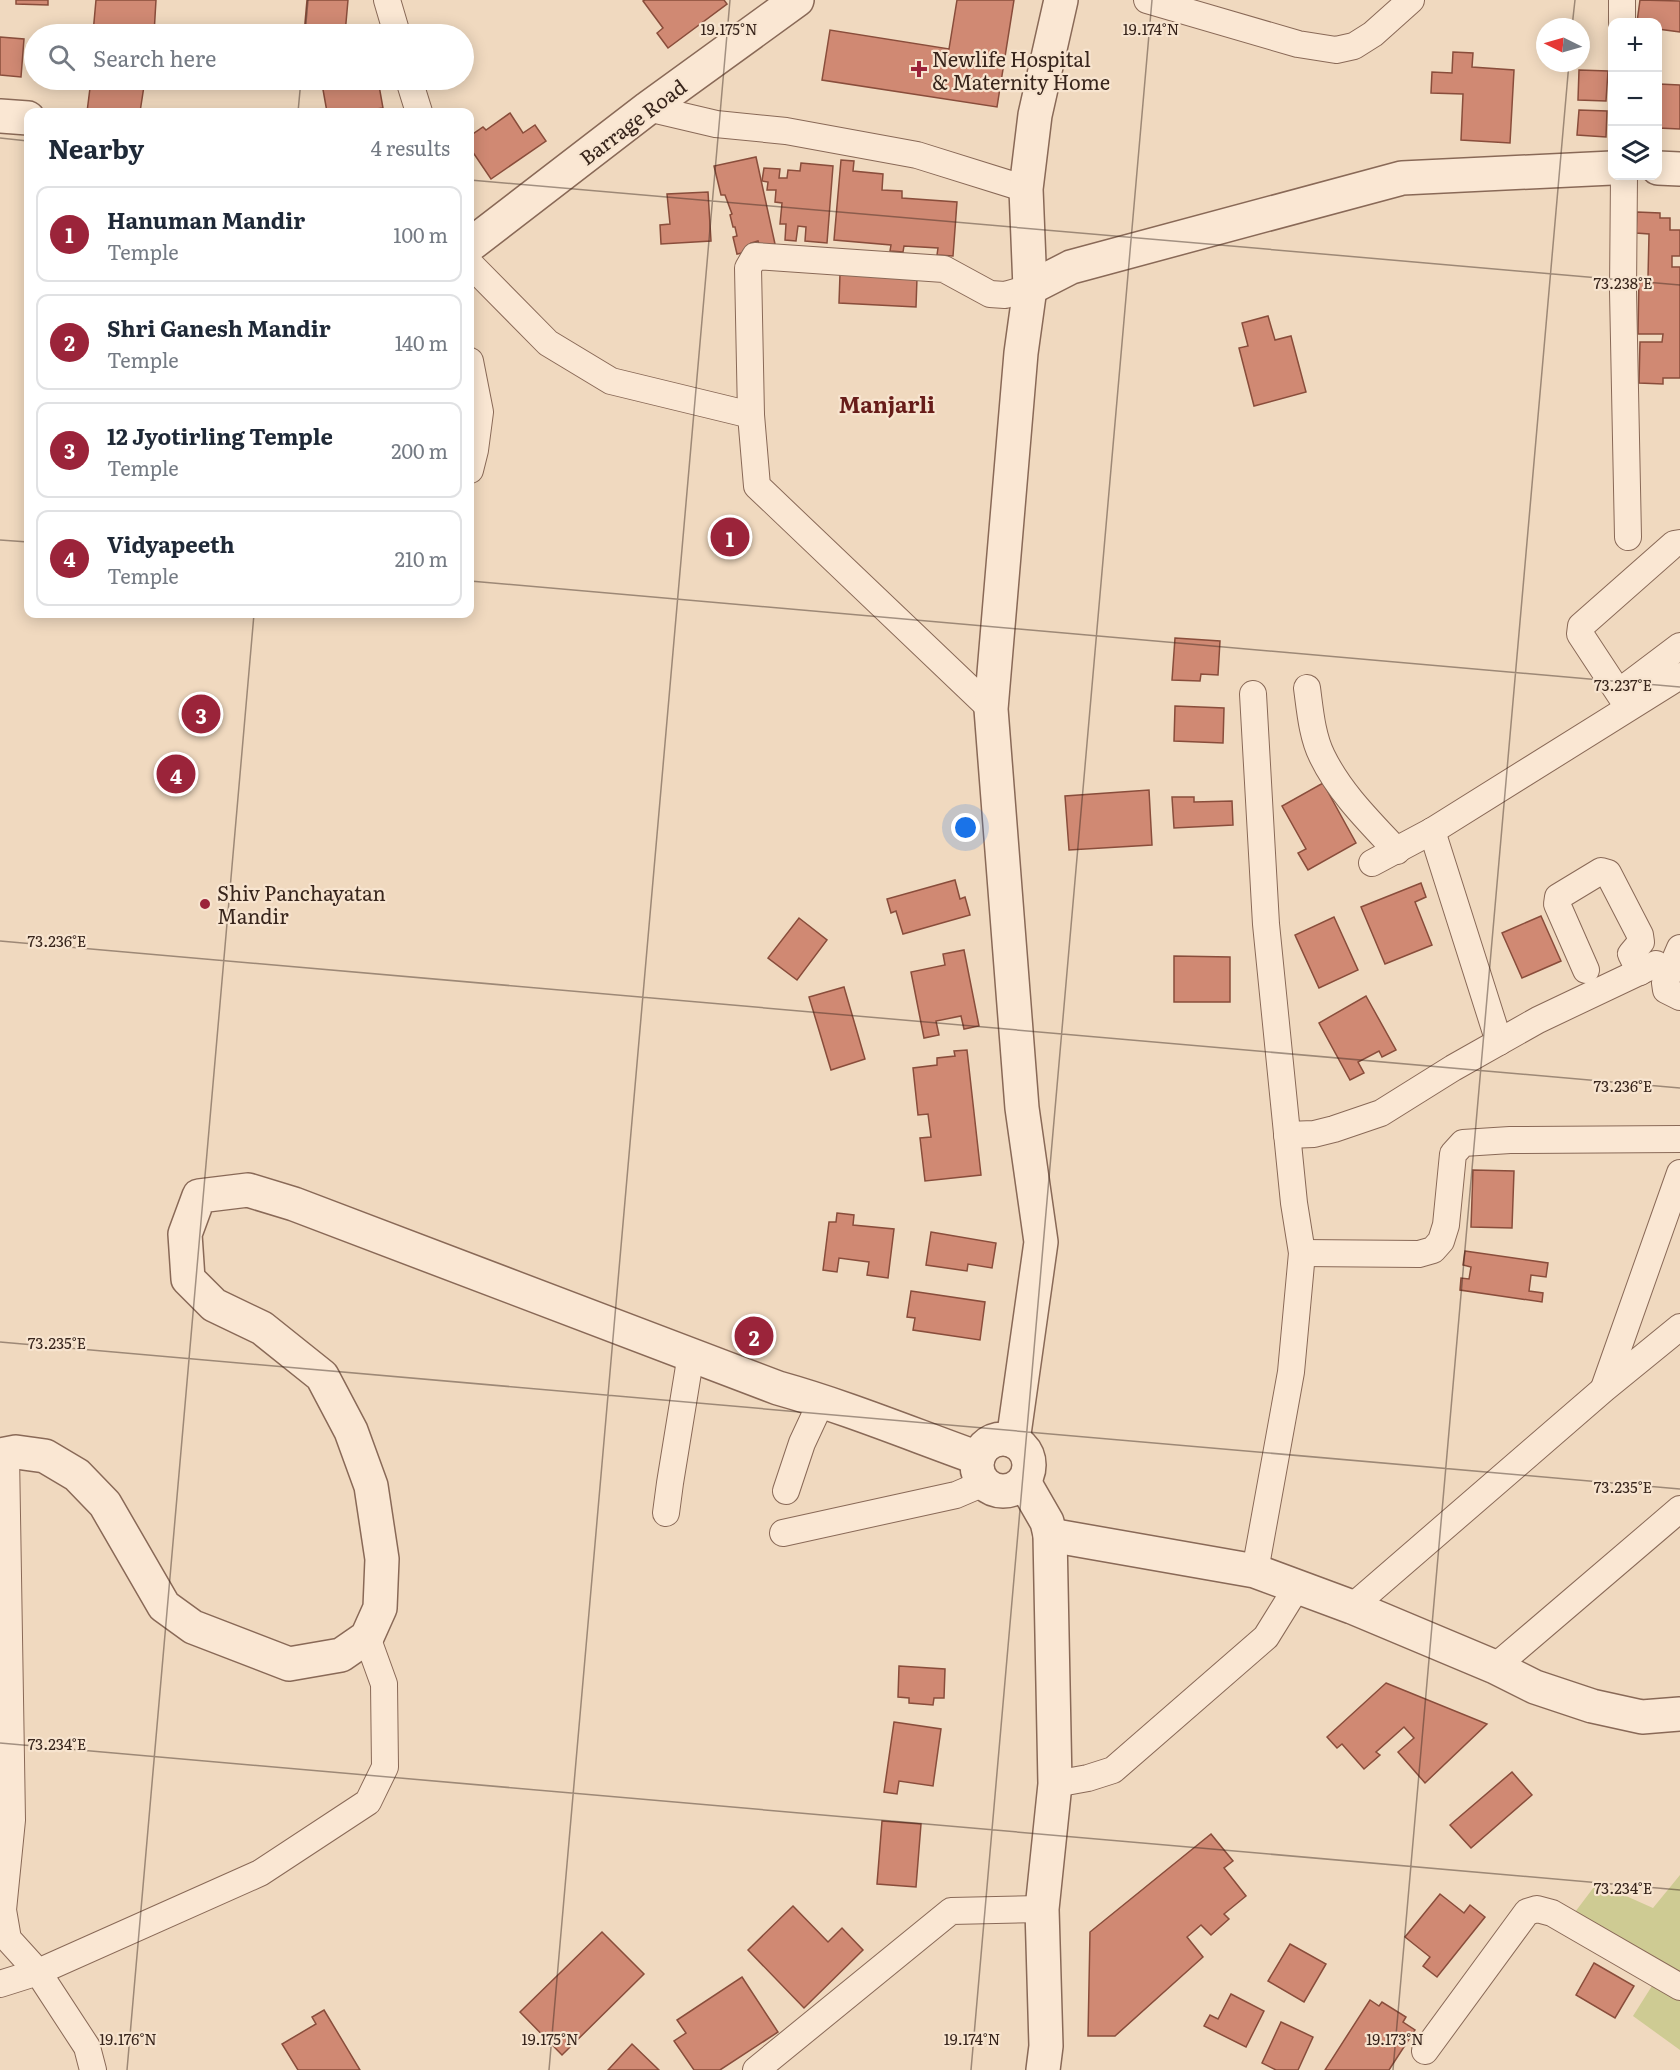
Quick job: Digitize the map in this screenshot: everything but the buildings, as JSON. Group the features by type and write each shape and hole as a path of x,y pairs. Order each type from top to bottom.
{"street":[{"path":"387,0 394,24"},
{"name":"Barrage Road","path":"474,242 648,108 797,0"},
{"path":"1013,1441 1041,1242 1022,1108 992,709 1021,353 1030,288 1026,189 1035,115 1061,0"},
{"path":"1147,0 1298,44 1336,50 1354,46 1373,34 1411,0"},
{"path":"1622,0 1622,18"},
{"path":"412,90 418,108"},
{"path":"648,108 716,124 786,131 917,155 1026,189"},
{"path":"0,116 24,118"},
{"path":"992,709 757,486 751,415 748,268 755,256 944,269 990,294 1005,295 1030,288 1071,267 1402,178 1608,168"},
{"path":"1662,168 1680,169"},
{"path":"1624,180 1623,291 1628,537"},
{"path":"474,268 549,343 611,381 751,415"},
{"path":"474,381 480,412 474,454"},
{"path":"1623,700 1580,634 1581,626 1674,544 1680,543"},
{"path":"1372,863 1432,831 1623,700 1680,646"},
{"path":"1623,700 1680,676"},
{"path":"1307,688 1311,715 1322,755 1346,797 1397,851"},
{"path":"1253,694 1266,924 1287,1134 1302,1252 1291,1372 1255,1571"},
{"path":"1432,831 1498,1042"},
{"path":"1287,1134 1314,1134 1381,1113 1498,1042 1648,968 1631,954 1641,942 1640,935 1608,873 1601,871 1558,897 1557,904 1586,970"},
{"path":"1680,948 1665,983 1666,990 1680,997"},
{"path":"1302,1252 1419,1254 1433,1250 1441,1241 1446,1225 1453,1154 1463,1143 1510,1140 1680,1140"},
{"path":"1604,1389 1680,1173"},
{"path":"93,2070 87,2047 38,1972 8,1939 3,1910 12,1821 3,1454 16,1452 45,1456 77,1475 105,1504 164,1606 193,1627 289,1664 341,1656 367,1636 380,1608 382,1559 371,1486 351,1431 322,1376 262,1328 214,1305 188,1279 185,1234 199,1196 248,1190 294,1204 778,1388 822,1400 882,1424 981,1470 993,1490 1004,1492 1015,1489 1024,1482 1029,1471 1029,1459 1023,1448 1013,1441 1003,1439 992,1442 984,1448 981,1470 956,1495 783,1533"},
{"path":"1352,1607 1604,1389 1680,1327"},
{"path":"666,1514 691,1354"},
{"path":"786,1491 802,1443 822,1400"},
{"path":"1024,1482 1047,1522 1050,1535 1055,1784 1042,1909 1046,2046 1043,2070"},
{"path":"1495,1667 1680,1509"},
{"path":"1050,1535 1255,1571 1352,1607 1495,1667 1535,1687 1592,1706 1642,1717 1680,1714"},
{"path":"1055,1784 1088,1778 1113,1770 1266,1636 1297,1587"},
{"path":"0,1984 38,1972 261,1873 368,1802 385,1767 384,1684 367,1636"},
{"path":"756,2070 951,1911 1042,1909"},
{"path":"1425,2051 1527,1912 1537,1909 1552,1913 1680,1987"}],"shaded area":[{"path":"1680,1875 1680,2050 1633,2016 1657,1978 1566,1924 1597,1883 1653,1908"}],"place":[{"name":"Newlife Hospital & Maternity Home","path":"919,69"},
{"name":"Hanuman Mandir","path":"730,537"},
{"name":"12 Jyotirling Temple","path":"201,714"},
{"name":"Vidyapeeth","path":"176,774"},
{"name":"Shiv Panchayatan Mandir","path":"205,904"},
{"name":"Shri Ganesh Mandir","path":"754,1336"}],"district":[{"name":"Manjarli","path":"887,403"}]}
